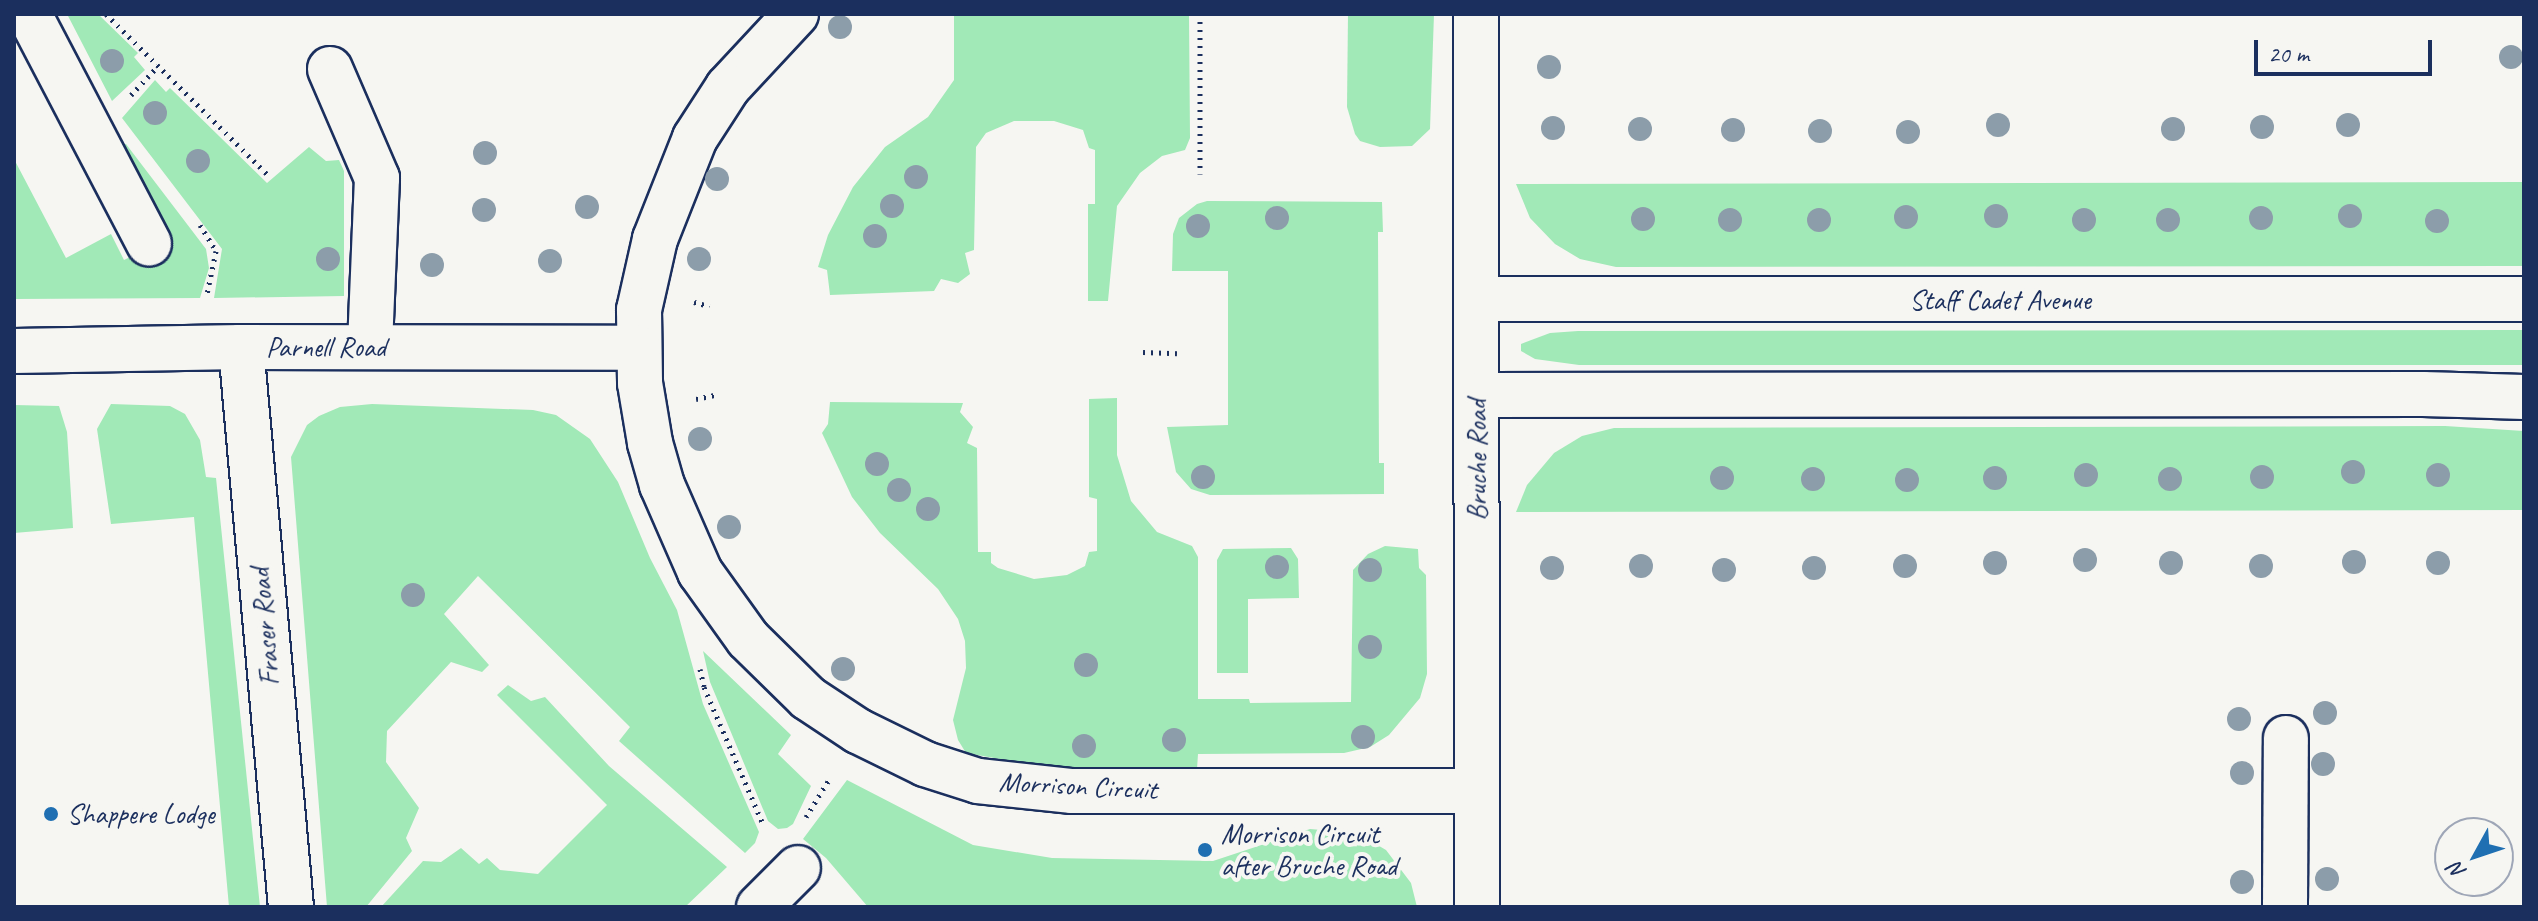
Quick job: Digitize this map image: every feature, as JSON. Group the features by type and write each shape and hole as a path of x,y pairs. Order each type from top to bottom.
{"street":[{"path":"29,14 149,244"},
{"name":"Morrison Circuit","path":"796,14 728,87 691,146 666,205 644,276 638,348 644,418 656,466 681,533 709,587 748,639 793,685 875,741 944,771 1033,789 1477,791"},
{"name":"Bruche Road","path":"1476,14 1477,907"},
{"path":"330,69 377,178 370,347"},
{"name":"Staff Cadet Avenue","path":"1477,299 2524,299"},
{"name":"Parnell Road","path":"14,351 241,347 638,348"},
{"name":"Fraser Road","path":"241,347 291,907"},
{"path":"1478,395 2423,394 2524,397"},
{"path":"2285,907 2286,738"},
{"path":"759,907 798,868"}],"path":[{"path":"106,14 268,175"},
{"path":"1200,14 1200,174"},
{"path":"121,106 158,66"},
{"path":"1143,352 1177,353"},
{"path":"699,663 704,687 766,831"},
{"path":"801,824 822,790"}],"green space":[{"path":"67,14 98,14 138,53 134,57 145,70 112,101"},
{"path":"954,14 1189,14 1190,138 1185,150 1162,156 1140,173 1117,206 1108,301 1088,301 1088,204 1095,204 1095,150 1089,148 1083,130 1054,121 1014,121 986,133 976,147 974,250 965,253 970,274 958,283 941,279 934,291 830,295 827,270 818,267 828,235 853,187 885,147 928,117 954,80"},
{"path":"1348,14 1434,14 1430,129 1412,146 1380,147 1360,141 1355,134 1347,107"},
{"path":"155,80 166,92 170,88 267,183 309,147 326,161 339,160 344,171 344,296 214,298 222,249 122,118"},
{"path":"126,144 206,249 209,268 200,298 14,299 14,159 66,258 111,234 124,260 169,238 122,145"},
{"path":"2524,182 2524,266 1616,267 1580,259 1555,244 1530,218 1516,184"},
{"path":"1207,201 1382,202 1383,232 1378,232 1379,463 1384,463 1384,494 1210,495 1191,489 1176,472 1167,427 1228,425 1228,271 1172,271 1173,234 1179,218 1197,204"},
{"path":"2524,330 2524,365 1579,365 1535,359 1521,351 1521,344 1550,333 1578,331"},
{"path":"1117,398 1117,455 1131,501 1157,532 1192,546 1198,557 1198,699 1249,699 1250,703 1351,702 1353,570 1368,554 1385,546 1418,549 1419,568 1426,575 1427,674 1420,698 1389,735 1370,747 1344,753 1198,754 1197,769 1050,768 966,753 958,740 953,720 966,668 965,641 958,619 938,589 880,533 852,497 822,433 828,424 830,402 963,403 960,412 973,427 967,443 977,448 978,552 991,552 991,563 998,568 1034,579 1067,575 1085,566 1089,552 1097,551 1097,499 1089,497 1089,399"},
{"path":"111,404 170,406 185,414 200,440 206,477 216,478 260,907 229,907 194,517 111,524 97,429"},
{"path":"372,404 533,410 556,415 590,439 618,482 650,558 677,610 703,704 759,832 755,843 745,853 619,741 630,727 478,576 444,614 489,665 482,672 451,662 387,731 386,762 419,808 406,838 412,851 366,907 327,907 291,457 307,425 319,416 340,407"},
{"path":"14,405 59,406 67,432 73,528 14,533"},
{"path":"2445,426 2524,431 2524,510 1516,512 1527,485 1554,453 1582,436 1614,428"},
{"path":"1291,548 1298,559 1299,598 1248,599 1248,673 1217,673 1217,560 1223,549"},
{"path":"703,651 791,735 778,754 811,786 793,824 787,828 778,829 768,821 710,682"},
{"path":"508,685 531,701 545,697 609,766 727,867 685,907 381,907 423,861 441,862 461,848 479,864 487,858 500,870 538,874 607,805 497,695"},
{"path":"847,780 973,845 1052,858 1213,861 1310,829 1357,833 1386,850 1411,883 1417,907 868,907 826,858 803,839"}],"place":[{"name":"Shappere Lodge","path":"51,814"},
{"name":"Morrison Circuit after Bruche Road","path":"1205,850"}]}
